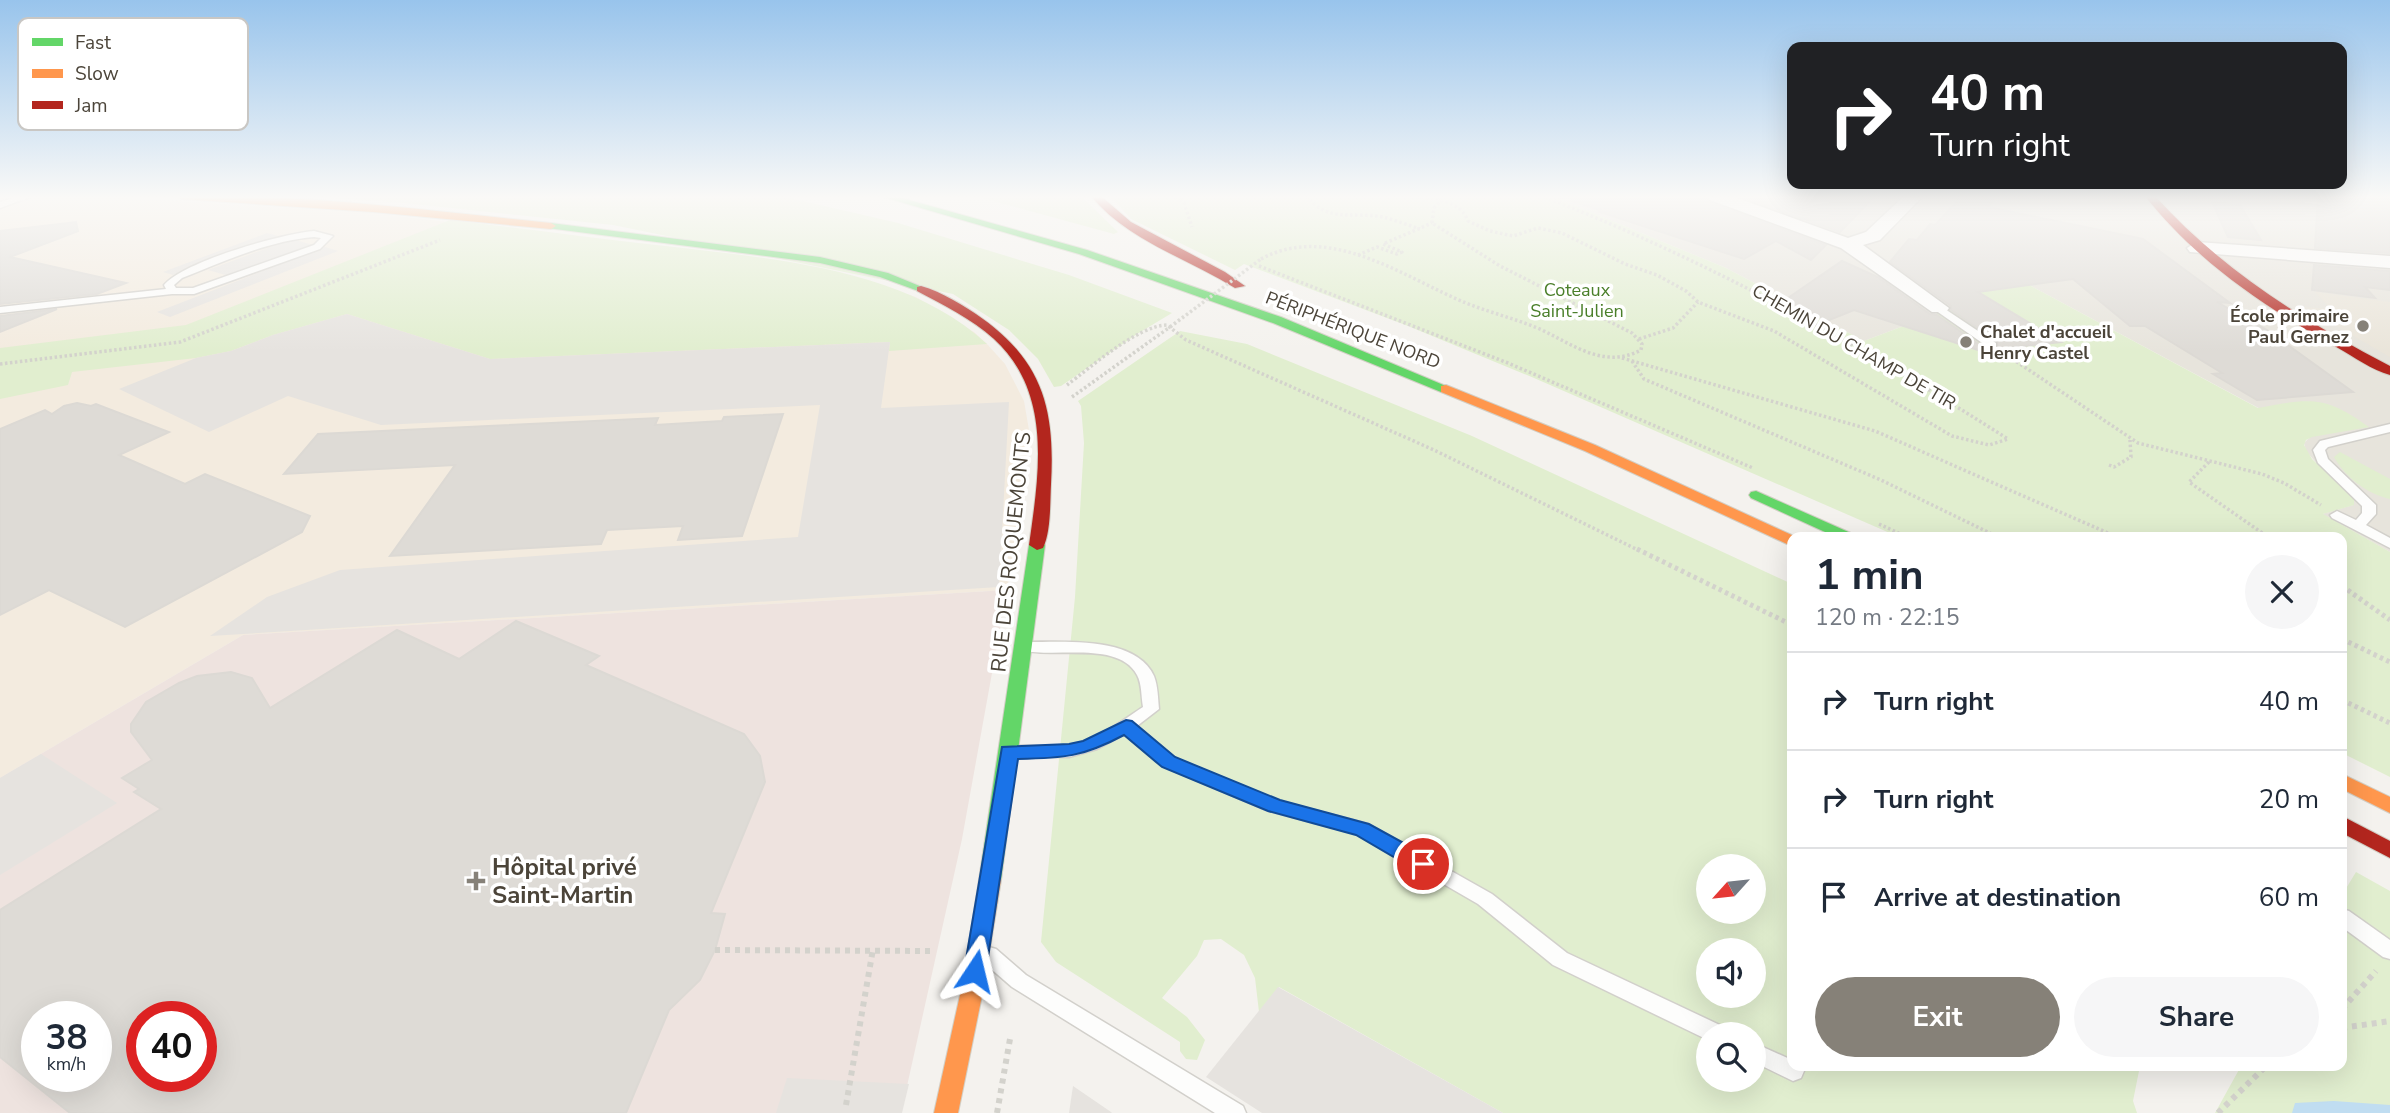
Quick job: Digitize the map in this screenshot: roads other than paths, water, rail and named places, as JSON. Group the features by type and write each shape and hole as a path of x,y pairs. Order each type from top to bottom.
{"main road":[{"name":"RUE DES ROQUEMONTS","path":"734,248 843,265 890,278 944,299 991,330 1010,347 1036,385 1043,401 1047,446 1024,647 980,947 946,1113"},
{"name":"PÉRIPHÉRIQUE NORD","path":"1065,248 1277,320 1590,448 1787,539"},
{"name":"PÉRIPHÉRIQUE NORD","path":"1155,259 1245,289 1208,265 1170,248"},
{"path":"2197,248 2264,298 2346,349 2390,371"},
{"path":"1747,491 1837,532"},
{"path":"2347,784 2390,806"},
{"path":"2347,827 2390,850"}],"street":[{"path":"1855,248 1939,308"},
{"path":"2197,248 2390,262"}],"lane":[{"path":"173,291 169,285 178,276 256,248"},
{"path":"0,310 206,289 315,248"},
{"path":"1939,308 1992,345"},
{"path":"2358,526 2369,514 2370,505 2322,460 2319,450 2324,444 2390,428"},
{"path":"2337,515 2390,544"},
{"path":"1009,752 1069,751 1089,746 1150,709 1146,675 1129,657 1094,649 1024,647"},
{"path":"1126,726 1169,762 1275,806 1362,829 1485,899 1560,959 1696,1024"},
{"path":"2347,923 2386,958"},
{"path":"980,947 1019,981 1235,1113"},
{"path":"1766,1058 1787,1068"}],"water":[{"path":"2334,1101 2390,1105 2390,1113 2292,1113 2295,1103"}],"place":[{"name":"École primaire Paul Gernez","path":"2363,326"},
{"name":"Chalet d'accueil Henry Castel","path":"1966,342"},
{"name":"Hôpital privé Saint-Martin","path":"476,881"}],"park label":[{"name":"Coteaux Saint-Julien","path":"1577,300"}]}
